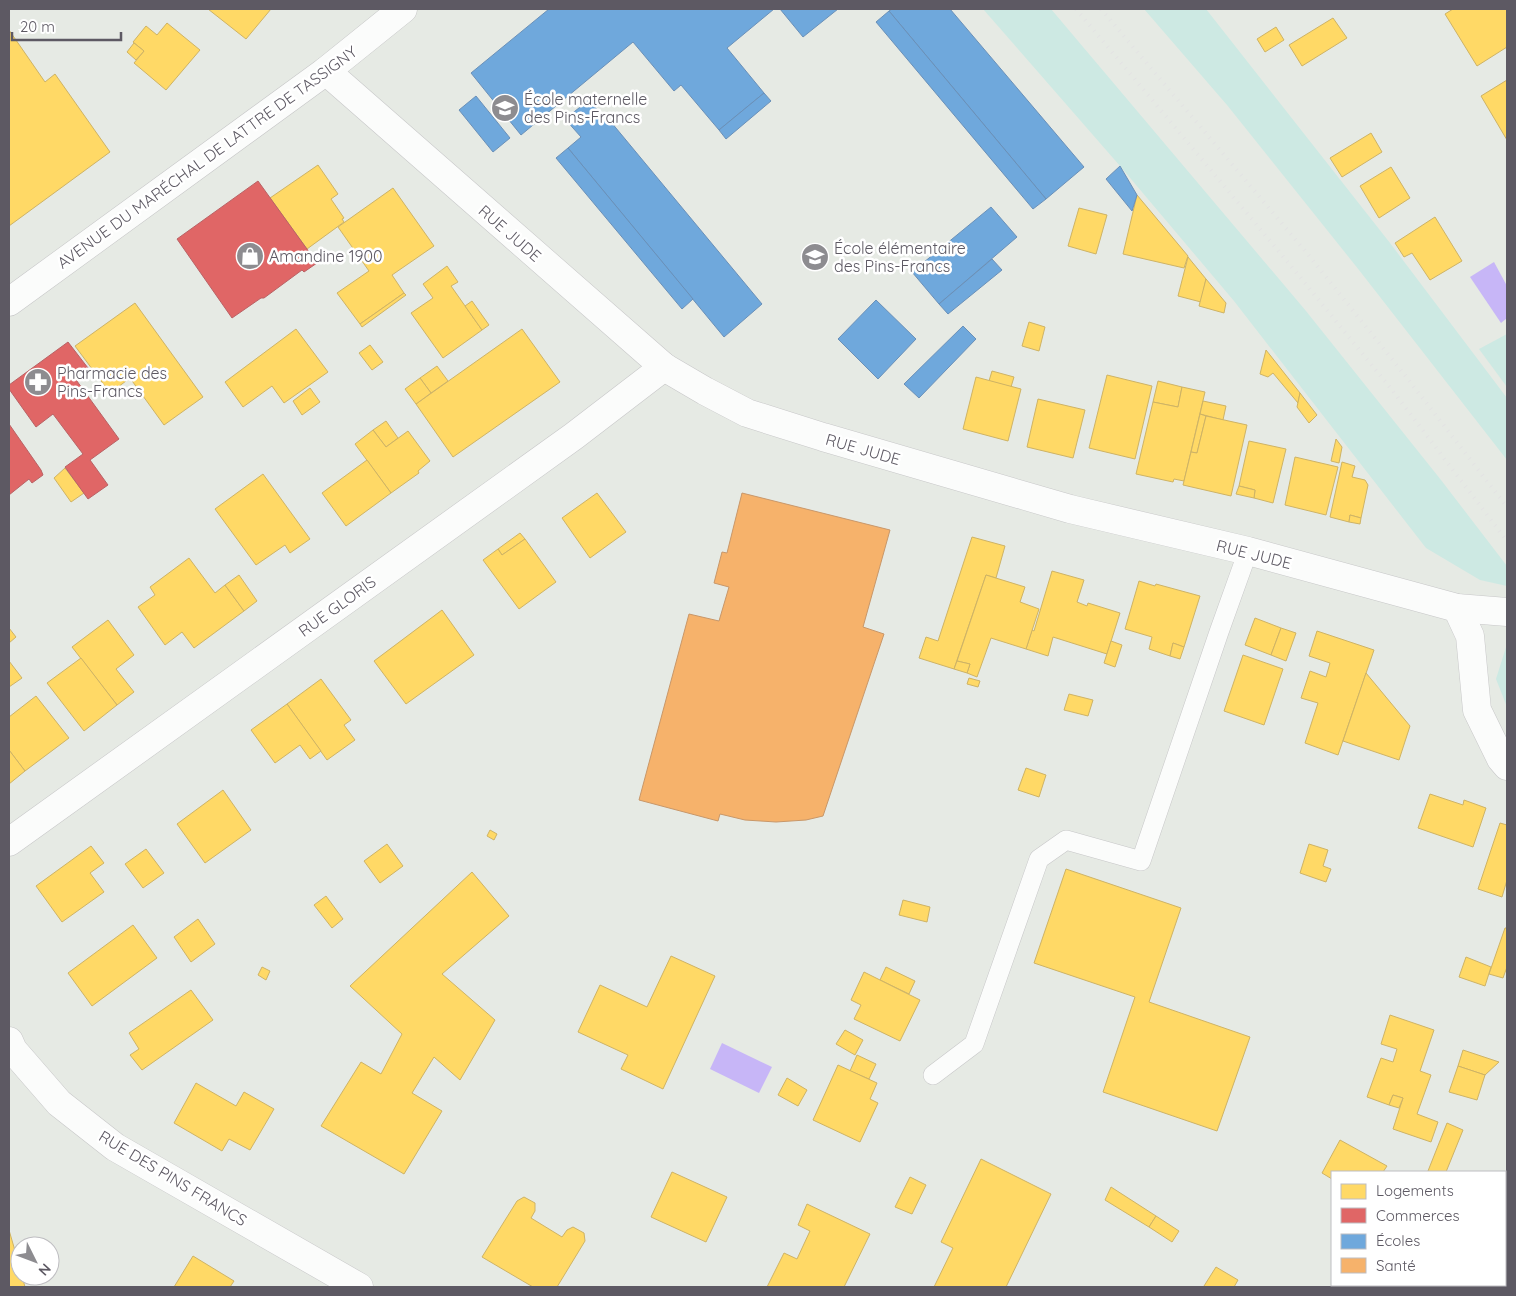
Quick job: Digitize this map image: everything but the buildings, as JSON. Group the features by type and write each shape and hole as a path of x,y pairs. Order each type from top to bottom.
{"street":[{"name":"AVENUE DU MARÉCHAL DE LATTRE DE TASSIGNY","path":"9,302 326,71 402,9"},
{"name":"RUE JUDE","path":"326,71 664,367 747,413 1070,509 1248,551 1457,608 1507,612"},
{"name":"RUE GLORIS","path":"9,842 574,436 664,367"},
{"path":"1457,608 1470,636 1476,710 1500,758 1507,766"},
{"name":"RUE DES PINS FRANCS","path":"9,1041 13,1050 59,1103 115,1147 359,1287"}],"lane":[{"path":"933,1075 974,1044 1039,859 1066,840 1141,861 1248,551"}],"shaded area":[{"path":"983,9 1051,9 1306,311 1441,480 1507,566 1507,586 1480,580 1426,548 1234,301 1120,166"},
{"path":"1144,9 1206,9 1390,243 1507,398 1507,460 1227,105"},
{"path":"1494,262 1507,286 1507,318 1501,323 1470,277"},
{"path":"1507,334 1507,387 1479,349"},
{"path":"1507,644 1507,707 1496,679"},
{"path":"722,1043 772,1067 759,1093 710,1069"}],"railway":[{"path":"1076,9 1392,390 1507,541"},
{"path":"1101,9 1306,252 1507,507"}],"place":[{"name":"École maternelle des Pins-Francs","path":"505,108"},
{"name":"Amandine 1900","path":"250,256"},
{"name":"École élémentaire des Pins-Francs","path":"815,257"},
{"name":"Pharmacie des Pins-Francs","path":"38,382"}]}
